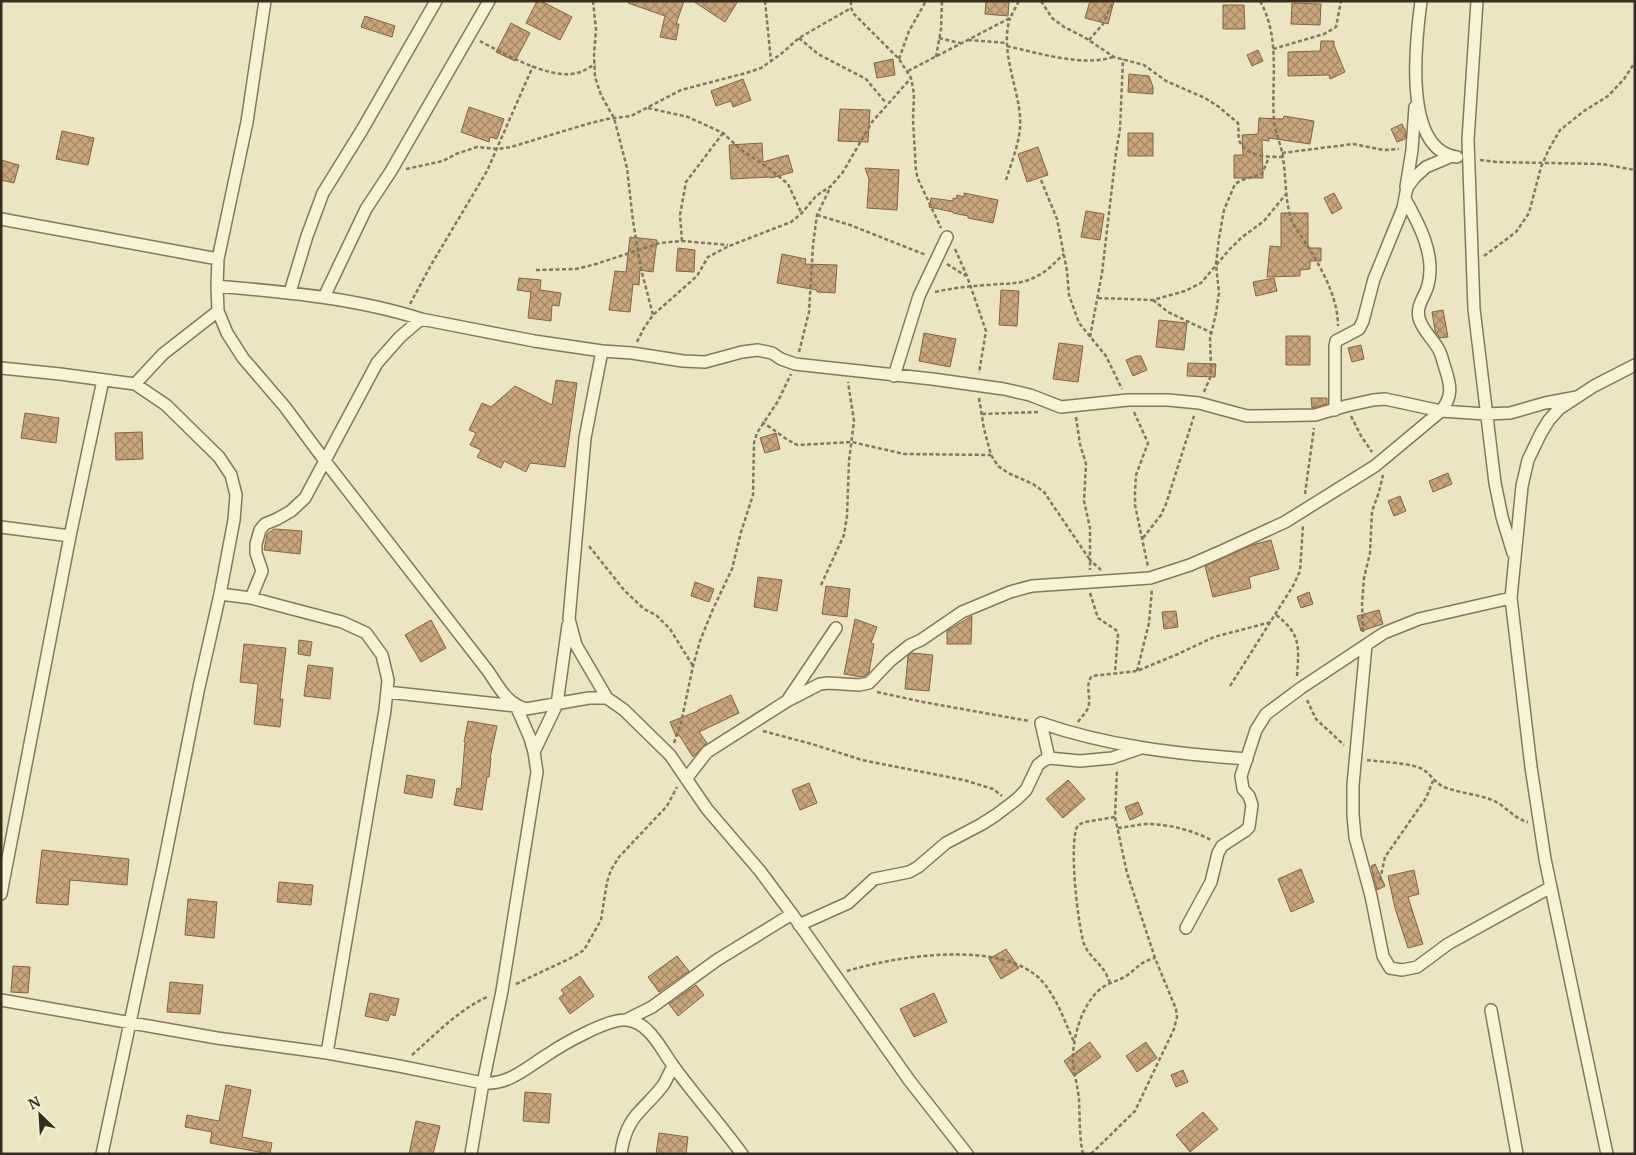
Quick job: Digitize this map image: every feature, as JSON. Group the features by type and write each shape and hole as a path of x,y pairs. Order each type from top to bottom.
{"street":[{"path":"265,1 247,122 218,259 218,311 227,333 243,358 285,407 325,462 488,671 507,700 516,706 534,752 537,772 502,991 471,1154"},
{"path":"290,292 307,236 323,193 362,130 436,1"},
{"path":"324,297 366,209 489,1"},
{"path":"1340,408 1335,346 1339,340 1359,329 1363,321 1374,279 1403,208 1412,150 1421,1"},
{"path":"1477,1 1468,140 1474,309 1495,483 1502,517 1514,558"},
{"path":"1416,99 1426,132 1439,150 1452,156 1468,158"},
{"path":"1405,195 1415,176 1426,167 1452,156"},
{"path":"686,779 707,752 787,701 820,684 865,685 872,682 900,652 962,612 1010,592 1032,586 1090,584 1150,578 1190,565 1284,522 1332,494 1380,462 1441,411 1447,403 1450,383 1439,350 1422,324 1418,308 1428,287 1430,276 1428,255 1422,232 1405,195"},
{"path":"1,219 218,259"},
{"path":"894,376 919,296 947,237"},
{"path":"217,286 324,297 405,314 421,320 534,341 602,351 632,352 683,361 705,362 742,352 758,350 772,353 781,359 795,364 1004,389 1030,395 1061,406 1128,400 1168,400 1199,403 1247,416 1315,415 1372,400 1385,399 1459,414 1486,414 1510,413 1545,403 1577,397"},
{"path":"135,384 163,354 218,311"},
{"path":"250,598 262,571 256,553 256,544 260,530 265,524 277,520 291,511 305,498 378,363 400,337 421,320"},
{"path":"534,752 557,704 569,619 585,438 602,351"},
{"path":"1607,1154 1584,1039 1571,988 1540,825 1531,767 1511,598 1522,486 1528,460 1549,420 1559,409 1577,397 1635,365"},
{"path":"1,368 135,384 166,405 219,457 231,475 236,495 220,594 102,1154"},
{"path":"1,894 7,836 103,380"},
{"path":"1,526 70,536"},
{"path":"220,594 250,598 342,622 366,633 382,655 388,680 327,1053"},
{"path":"1186,928 1211,882 1218,853 1222,846 1245,832 1250,822 1252,805 1242,783 1241,776 1256,730 1266,714 1299,689 1384,633 1419,619 1511,598"},
{"path":"569,619 576,645 607,698 624,710 670,755 707,808 760,871 909,1080 967,1154"},
{"path":"787,701 836,628"},
{"path":"1366,645 1355,754 1353,793 1355,837 1371,896 1383,956 1390,968 1402,970 1417,967 1448,944 1551,887"},
{"path":"387,692 516,706 526,709 589,698 607,698"},
{"path":"1041,723 1071,734 1141,748 1247,759"},
{"path":"1041,723 1049,758"},
{"path":"799,925 848,903 874,879 900,875 918,867 946,843 982,824 1010,805 1026,790 1038,765 1049,758 1080,761 1118,756 1141,748"},
{"path":"1,1000 217,1038 327,1053 495,1084 503,1082 557,1048 610,1023 626,1020 652,1007 717,960 792,914"},
{"path":"1491,1010 1517,1154"},
{"path":"626,1020 638,1024 648,1031 742,1154"},
{"path":"621,1154 624,1137 630,1124 638,1112 664,1084 673,1066"}],"path":[{"path":"594,1 596,30 595,77 601,95 614,118 627,168 641,269 653,315"},
{"path":"765,1 771,61"},
{"path":"851,1 850,8 854,14 899,59 911,78 914,94 914,136 918,179 938,224 962,262 986,330 977,386 990,455 998,466 1008,473 1044,492 1090,560"},
{"path":"899,59 909,31 926,1"},
{"path":"936,57 942,28 942,1"},
{"path":"1006,180 1020,136 1020,117 1007,45 1006,29 1019,1"},
{"path":"1041,1 1052,18 1114,57 1144,65 1166,81 1219,107 1238,123 1239,139 1242,144 1259,155 1269,157 1353,144 1384,150 1412,150"},
{"path":"1088,40 1102,24 1113,1"},
{"path":"1260,1 1267,15 1273,50 1274,121 1283,155 1290,217 1321,269 1335,303 1339,340"},
{"path":"1273,50 1324,34 1336,27 1341,1"},
{"path":"390,171 430,165 477,147 498,149 511,147 587,124 631,116 680,90 761,68 799,38 850,8"},
{"path":"908,71 1010,18"},
{"path":"470,35 517,60 568,75 580,72 595,64"},
{"path":"799,38 818,54 866,79 887,104"},
{"path":"939,38 960,43"},
{"path":"966,40 1007,45 1038,54 1064,58 1102,61 1114,57"},
{"path":"1090,337 1102,273 1122,114 1120,102 1123,59"},
{"path":"1472,264 1503,243 1523,224 1532,206 1536,184 1548,149 1560,130 1584,111 1608,96 1624,79 1635,62"},
{"path":"405,314 487,171 533,66"},
{"path":"670,755 686,705 693,666 712,609 737,555 741,532 753,495 754,443 757,433 762,422 778,401 795,364 804,337 809,312 813,245 817,216 831,186 843,172 872,122 911,78"},
{"path":"648,108 688,117 707,124 723,133 740,150 770,169 788,184 802,213"},
{"path":"682,241 680,215 686,182 723,133"},
{"path":"1143,538 1161,515 1166,504 1199,403 1210,378 1210,345 1218,293 1216,264 1219,238 1229,196 1238,182 1262,174 1269,157"},
{"path":"1468,158 1496,162 1602,164 1635,170"},
{"path":"1042,180 1057,219 1067,271 1068,296 1079,323 1106,356 1148,443 1136,475 1135,492 1152,594 1149,623 1137,670"},
{"path":"632,352 653,315 697,276 708,257 729,246 791,222 802,213 816,196 831,186"},
{"path":"1098,298 1153,300 1185,291 1201,283 1241,238 1264,221 1286,194"},
{"path":"817,216 850,225 936,259 967,276"},
{"path":"536,270 576,269 654,244 682,241 729,246"},
{"path":"919,296 954,288 1010,285 1024,282 1037,277 1064,254"},
{"path":"1153,300 1168,312 1212,333"},
{"path":"822,585 844,534 847,516 854,421 846,370"},
{"path":"982,414 1021,414 1061,406"},
{"path":"1075,406 1078,434 1086,464 1084,501 1090,528 1091,597 1098,618 1116,630 1118,635 1115,673"},
{"path":"1340,408 1380,462 1383,472 1382,482 1372,511 1370,553 1364,578 1362,626 1366,645"},
{"path":"1230,686 1293,586 1300,571 1306,479 1315,415"},
{"path":"762,422 782,434 792,443 798,445 852,442 904,454 990,455"},
{"path":"577,530 624,590 644,609 656,615 670,629 693,666"},
{"path":"1275,614 1288,624 1295,634 1299,652 1299,689 1316,719 1337,740 1366,760 1412,765 1423,769 1442,786 1490,799 1523,821 1540,825"},
{"path":"1071,734 1080,718 1088,710 1088,684 1090,679 1096,675 1137,670 1178,654 1214,636 1271,622"},
{"path":"865,685 879,693 1041,723"},
{"path":"750,726 862,760 964,780 993,789 1010,805"},
{"path":"1091,1154 1135,1110 1174,1029 1177,1017 1176,1009 1155,958 1127,872 1115,817 1118,756"},
{"path":"399,1066 454,1016 469,1006 574,957 584,950 601,920 607,882 611,870 624,852 667,806 677,787 686,779"},
{"path":"1371,896 1380,882 1385,857 1426,798 1434,780"},
{"path":"1110,983 1104,971 1087,951 1079,925 1076,909 1073,837 1078,825 1115,817"},
{"path":"1118,828 1146,824 1181,828 1198,833 1222,846"},
{"path":"834,975 873,963 899,958 957,954 983,955 1017,964 1030,971 1048,989 1075,1044"},
{"path":"1083,1154 1080,1142 1078,1089 1073,1059 1080,1021 1096,993 1110,983 1124,977 1141,962 1155,958"}],"building":[{"path":"537,1 541,1 572,17 560,40 526,23"},
{"path":"628,1 684,1 676,24 679,24 676,40 660,37 665,16 628,3"},
{"path":"693,1 738,1 725,22"},
{"path":"986,1 1009,1 1008,16 985,14"},
{"path":"1090,1 1114,1 1108,24 1085,18"},
{"path":"1292,3 1321,4 1320,25 1291,24"},
{"path":"1223,5 1244,5 1245,29 1223,29"},
{"path":"365,16 395,26 392,37 361,27"},
{"path":"511,23 530,33 515,61 496,52"},
{"path":"1321,41 1334,41 1345,72 1330,79 1329,75 1288,76 1288,52 1320,51"},
{"path":"1258,50 1263,61 1252,66 1247,55"},
{"path":"893,59 895,75 877,78 874,63"},
{"path":"1129,74 1149,76 1153,87 1153,94 1128,92"},
{"path":"743,79 751,100 733,107 731,101 716,106 711,91"},
{"path":"469,107 504,119 497,139 490,137 489,142 461,132"},
{"path":"840,109 870,110 868,142 838,141"},
{"path":"1284,116 1314,121 1310,144 1269,138 1269,141 1262,140 1263,178 1234,178 1234,155 1243,155 1242,135 1258,134 1259,118 1283,119"},
{"path":"1402,124 1406,132 1405,139 1397,142 1391,129"},
{"path":"62,131 94,138 88,165 56,159"},
{"path":"1128,133 1153,133 1153,156 1128,156"},
{"path":"762,143 763,162 788,155 793,172 771,178 731,179 729,145"},
{"path":"1038,147 1048,175 1027,182 1018,154"},
{"path":"1,160 19,165 14,183 1,180"},
{"path":"865,168 899,170 897,210 867,208 869,179"},
{"path":"964,193 998,200 993,223 929,207 931,198 953,201 953,198 956,199 957,195 964,197"},
{"path":"1334,193 1342,208 1332,214 1324,198"},
{"path":"1086,211 1104,214 1100,240 1081,237"},
{"path":"1281,213 1308,213 1308,247 1321,248 1321,261 1310,261 1310,269 1300,270 1300,276 1267,277 1270,246 1281,247"},
{"path":"630,237 657,240 653,272 640,270 639,285 633,284 630,312 609,310 615,271 626,272"},
{"path":"678,248 695,250 694,272 676,271"},
{"path":"782,254 806,259 805,264 837,265 835,293 817,292 817,290 777,283"},
{"path":"519,278 541,280 540,290 561,293 559,306 552,305 551,321 528,318 531,292 517,290"},
{"path":"1274,278 1277,291 1256,296 1253,282"},
{"path":"1001,290 1019,291 1017,326 999,325"},
{"path":"1443,310 1448,337 1440,338 1435,331 1432,312"},
{"path":"1159,320 1187,323 1184,350 1156,347"},
{"path":"924,333 956,339 950,367 919,361"},
{"path":"1286,336 1310,336 1310,365 1286,365"},
{"path":"1059,343 1083,346 1078,382 1053,379"},
{"path":"1361,345 1364,359 1352,362 1348,348"},
{"path":"1141,356 1147,370 1133,376 1126,360"},
{"path":"1188,363 1216,364 1215,377 1187,376"},
{"path":"556,380 577,383 565,467 530,463 526,472 504,461 501,468 477,457 481,450 470,445 476,433 469,430 482,403 491,407 515,386 552,405"},
{"path":"1311,398 1327,398 1327,404 1312,408"},
{"path":"25,413 59,418 56,443 21,438"},
{"path":"142,432 143,459 116,460 115,433"},
{"path":"776,433 780,449 765,453 760,438"},
{"path":"1448,473 1452,484 1433,492 1429,481"},
{"path":"1400,496 1406,511 1394,516 1388,501"},
{"path":"274,529 302,531 300,554 264,550 267,534"},
{"path":"1271,540 1279,569 1249,577 1251,588 1213,597 1205,566 1252,545"},
{"path":"758,577 782,580 777,611 754,607"},
{"path":"695,582 714,589 709,602 691,596"},
{"path":"826,586 850,589 847,617 822,614"},
{"path":"1309,592 1313,604 1301,608 1297,597"},
{"path":"1379,610 1383,624 1361,631 1357,616"},
{"path":"1176,611 1178,627 1164,629 1162,612"},
{"path":"972,616 971,644 947,644 947,631"},
{"path":"855,619 877,627 871,643 874,644 869,672 861,677 844,674"},
{"path":"431,620 446,648 421,662 405,635"},
{"path":"299,640 312,642 310,656 298,654"},
{"path":"244,644 286,648 280,699 283,699 280,727 254,724 258,684 240,682"},
{"path":"912,653 933,655 929,691 905,689 908,656"},
{"path":"308,665 333,668 330,699 304,696"},
{"path":"731,695 739,713 699,732 707,743 693,757 679,735 676,736 670,722"},
{"path":"468,721 497,726 482,810 454,805 457,788 461,789 464,742"},
{"path":"407,775 435,780 432,798 404,793"},
{"path":"1068,780 1085,799 1063,818 1046,799"},
{"path":"809,783 817,803 800,810 792,790"},
{"path":"1138,802 1143,814 1130,820 1125,807"},
{"path":"42,850 129,859 127,885 70,880 68,905 36,903"},
{"path":"1375,864 1385,886 1377,890 1371,866"},
{"path":"1301,869 1314,902 1291,912 1278,879"},
{"path":"1414,870 1419,894 1408,897 1423,944 1408,948 1395,908 1388,876"},
{"path":"279,882 313,885 311,905 277,902"},
{"path":"188,899 217,902 214,938 185,935"},
{"path":"1006,949 1019,968 1001,979 989,959"},
{"path":"677,956 689,971 659,992 648,977"},
{"path":"13,966 30,967 28,993 11,992"},
{"path":"580,976 594,996 570,1014 559,998 564,994 561,990"},
{"path":"170,982 203,985 200,1014 167,1012"},
{"path":"696,985 704,995 678,1016 669,1004"},
{"path":"370,993 399,999 395,1016 390,1014 388,1021 365,1016"},
{"path":"934,993 947,1022 914,1037 900,1009"},
{"path":"1090,1042 1101,1057 1074,1076 1064,1061"},
{"path":"1146,1042 1157,1058 1137,1072 1126,1056"},
{"path":"1183,1070 1188,1082 1176,1087 1171,1075"},
{"path":"226,1085 251,1090 242,1137 272,1143 270,1154 210,1143 212,1132 185,1127 187,1115 219,1121"},
{"path":"525,1092 551,1094 549,1123 523,1121"},
{"path":"1203,1112 1218,1129 1190,1152 1176,1135"},
{"path":"416,1121 440,1126 433,1154 409,1154"},
{"path":"659,1133 688,1137 686,1154 656,1154"}]}
